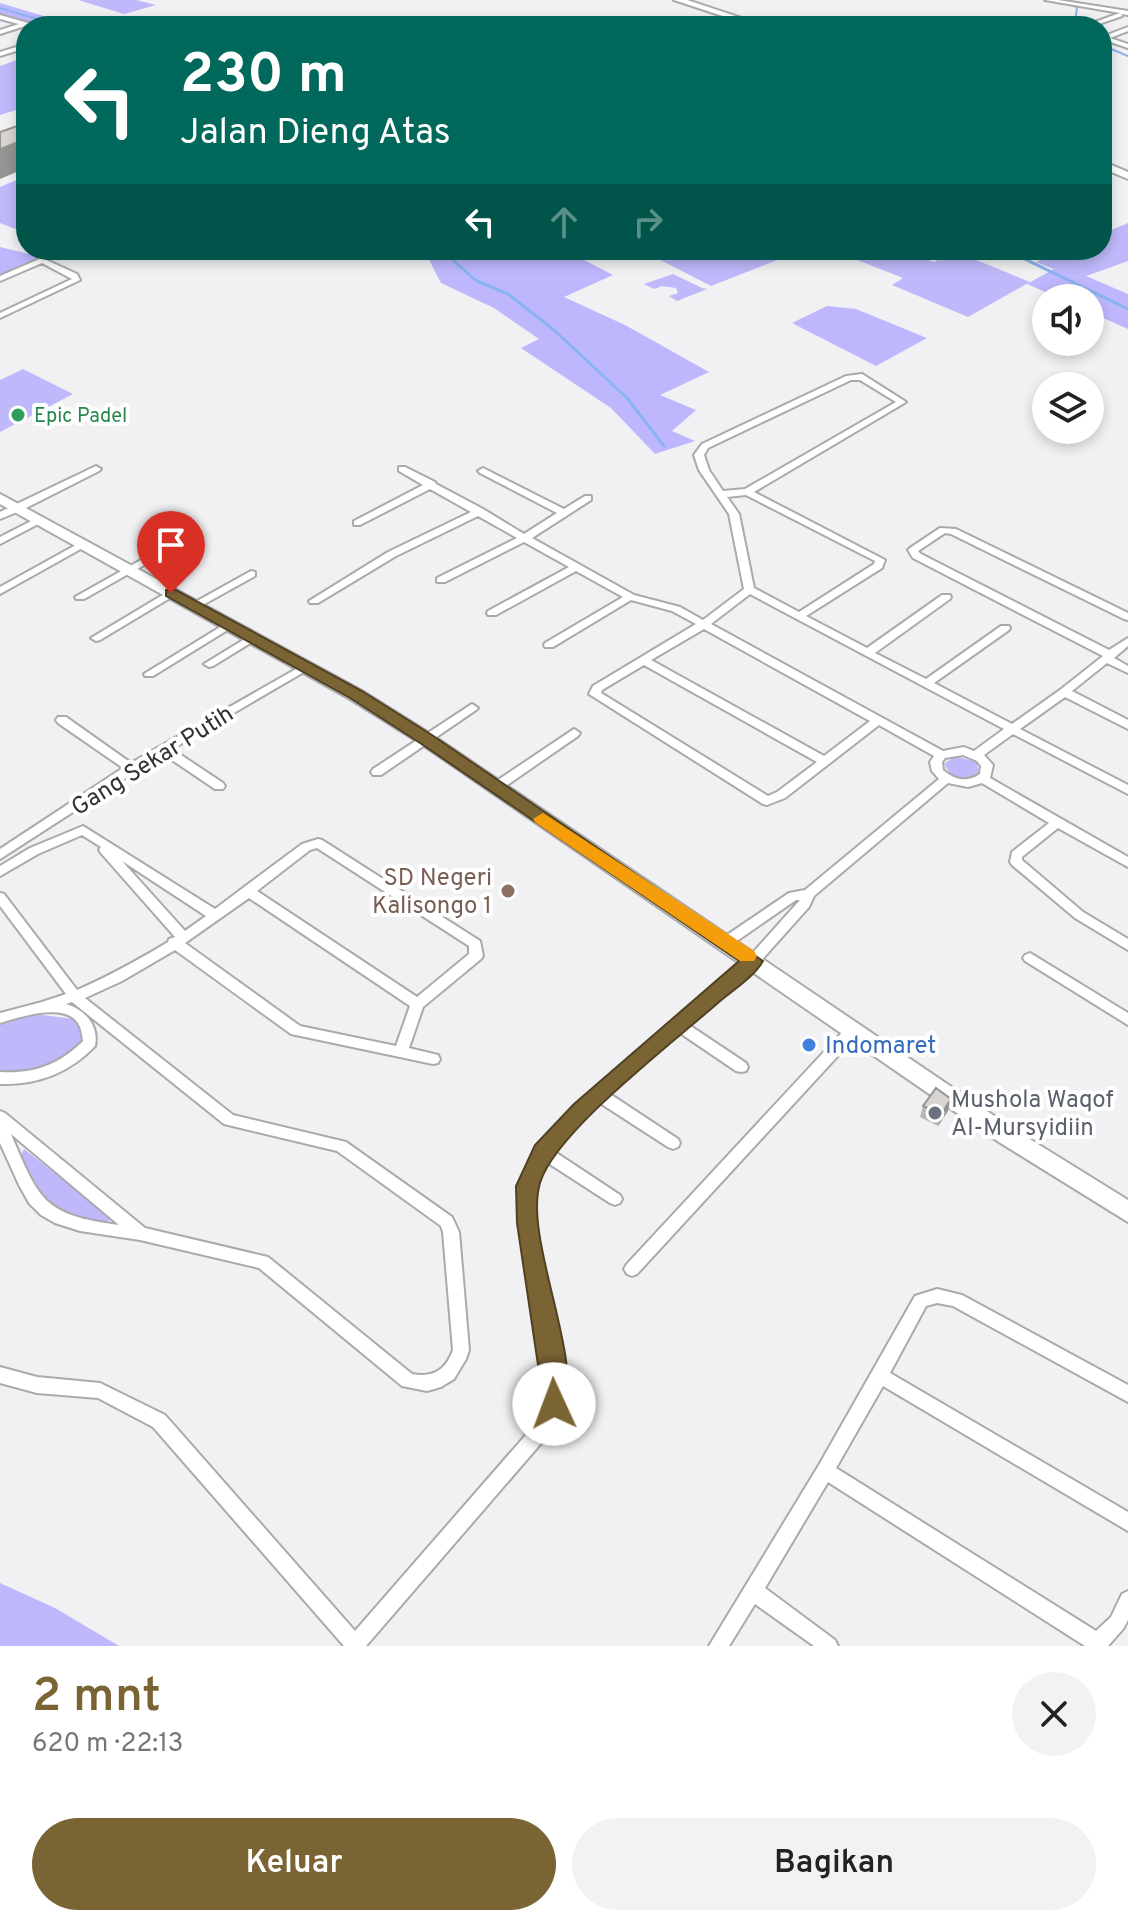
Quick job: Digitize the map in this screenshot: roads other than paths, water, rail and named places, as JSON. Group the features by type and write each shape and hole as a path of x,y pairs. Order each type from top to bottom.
{"street":[{"path":"678,0 730,16"},
{"path":"1048,0 1125,15"},
{"path":"1092,16 1094,9"},
{"path":"1,32 3,18"},
{"path":"0,279 42,260 74,276 76,280 0,316"},
{"path":"723,494 747,492 902,402 855,376 705,446 699,460 723,494 739,527 749,590"},
{"path":"9,507 96,469"},
{"path":"402,469 630,597 676,609 941,755 958,750 976,755 987,765 983,779"},
{"path":"483,471 562,512"},
{"path":"357,523 432,484"},
{"path":"747,492 880,560 878,566 801,615"},
{"path":"441,580 526,537 588,498"},
{"path":"9,507 39,520 230,624 426,739 1007,1136 1128,1212"},
{"path":"314,601 392,554 480,511"},
{"path":"0,541 39,520"},
{"path":"1128,617 953,531 943,530 913,550 917,556 1128,670"},
{"path":"80,597 182,540"},
{"path":"0,591 83,544"},
{"path":"492,613 576,567"},
{"path":"195,605 251,574"},
{"path":"749,590 1128,790"},
{"path":"749,590 704,624 597,688 595,694 763,800 774,800 877,721"},
{"path":"96,638 171,593"},
{"path":"549,645 630,597"},
{"path":"868,653 946,597"},
{"path":"149,674 230,624"},
{"path":"927,683 1005,628"},
{"path":"209,664 253,637"},
{"path":"976,755 1128,641"},
{"path":"645,661 824,761"},
{"name":"Gang Sekar Putih","path":"0,855 131,768 305,667"},
{"path":"1064,692 1128,725"},
{"path":"377,772 472,708"},
{"path":"62,720 131,768"},
{"path":"496,787 574,733"},
{"path":"163,749 219,786"},
{"path":"941,755 936,766 946,779 966,784 983,779 1128,863"},
{"path":"726,942 793,896 808,894 946,779"},
{"path":"1058,822 1016,855 1016,862 1079,915 1128,945"},
{"path":"0,872 75,831 88,832 178,939 296,1030 433,1059"},
{"path":"92,836 214,915"},
{"path":"90,1042 83,1009 91,992 178,939 306,847 318,843 475,944 476,956 417,1004 401,1052"},
{"path":"248,891 417,1004"},
{"path":"0,1375 37,1385 100,1391 159,1421 356,1645 544,1427 554,1404 555,1377 528,1223 527,1186 542,1151 600,1095 753,961 805,904 808,894"},
{"path":"0,897 83,1009 229,1120 341,1146 447,1222 451,1232 461,1350 458,1362 452,1372 431,1384 408,1381 263,1262 141,1234 78,1225 40,1208 26,1189 0,1126"},
{"path":"756,921 777,934"},
{"path":"1030,958 1128,1020"},
{"path":"47,1006 83,1009"},
{"path":"0,1018 47,1006 83,1009"},
{"path":"679,1025 741,1067"},
{"path":"632,1269 853,1030"},
{"path":"0,1090 8,1079 65,1065 90,1042 116,1033"},
{"path":"600,1095 673,1143"},
{"path":"0,1117 141,1234"},
{"path":"542,1151 615,1199"},
{"path":"718,1646 825,1471 921,1301 937,1296 956,1300 1128,1394"},
{"path":"880,1376 1128,1522"},
{"path":"825,1471 1097,1645 1117,1623 1128,1600"},
{"path":"753,1591 829,1646"}],"waterway":[{"path":"1071,0 1077,9 1076,16"},
{"path":"0,8 27,16"},
{"path":"1112,49 1128,56"},
{"path":"453,260 475,280 508,294 554,330 627,398 664,446"},
{"path":"1027,260 1128,309"}],"place":[{"name":"Epic Padel","path":"18,415"},
{"name":"SD Negeri Kalisongo 1","path":"508,891"},
{"name":"Indomaret","path":"809,1045"},
{"name":"Mushola Waqof Al-Mursyidiin","path":"935,1113"}]}
